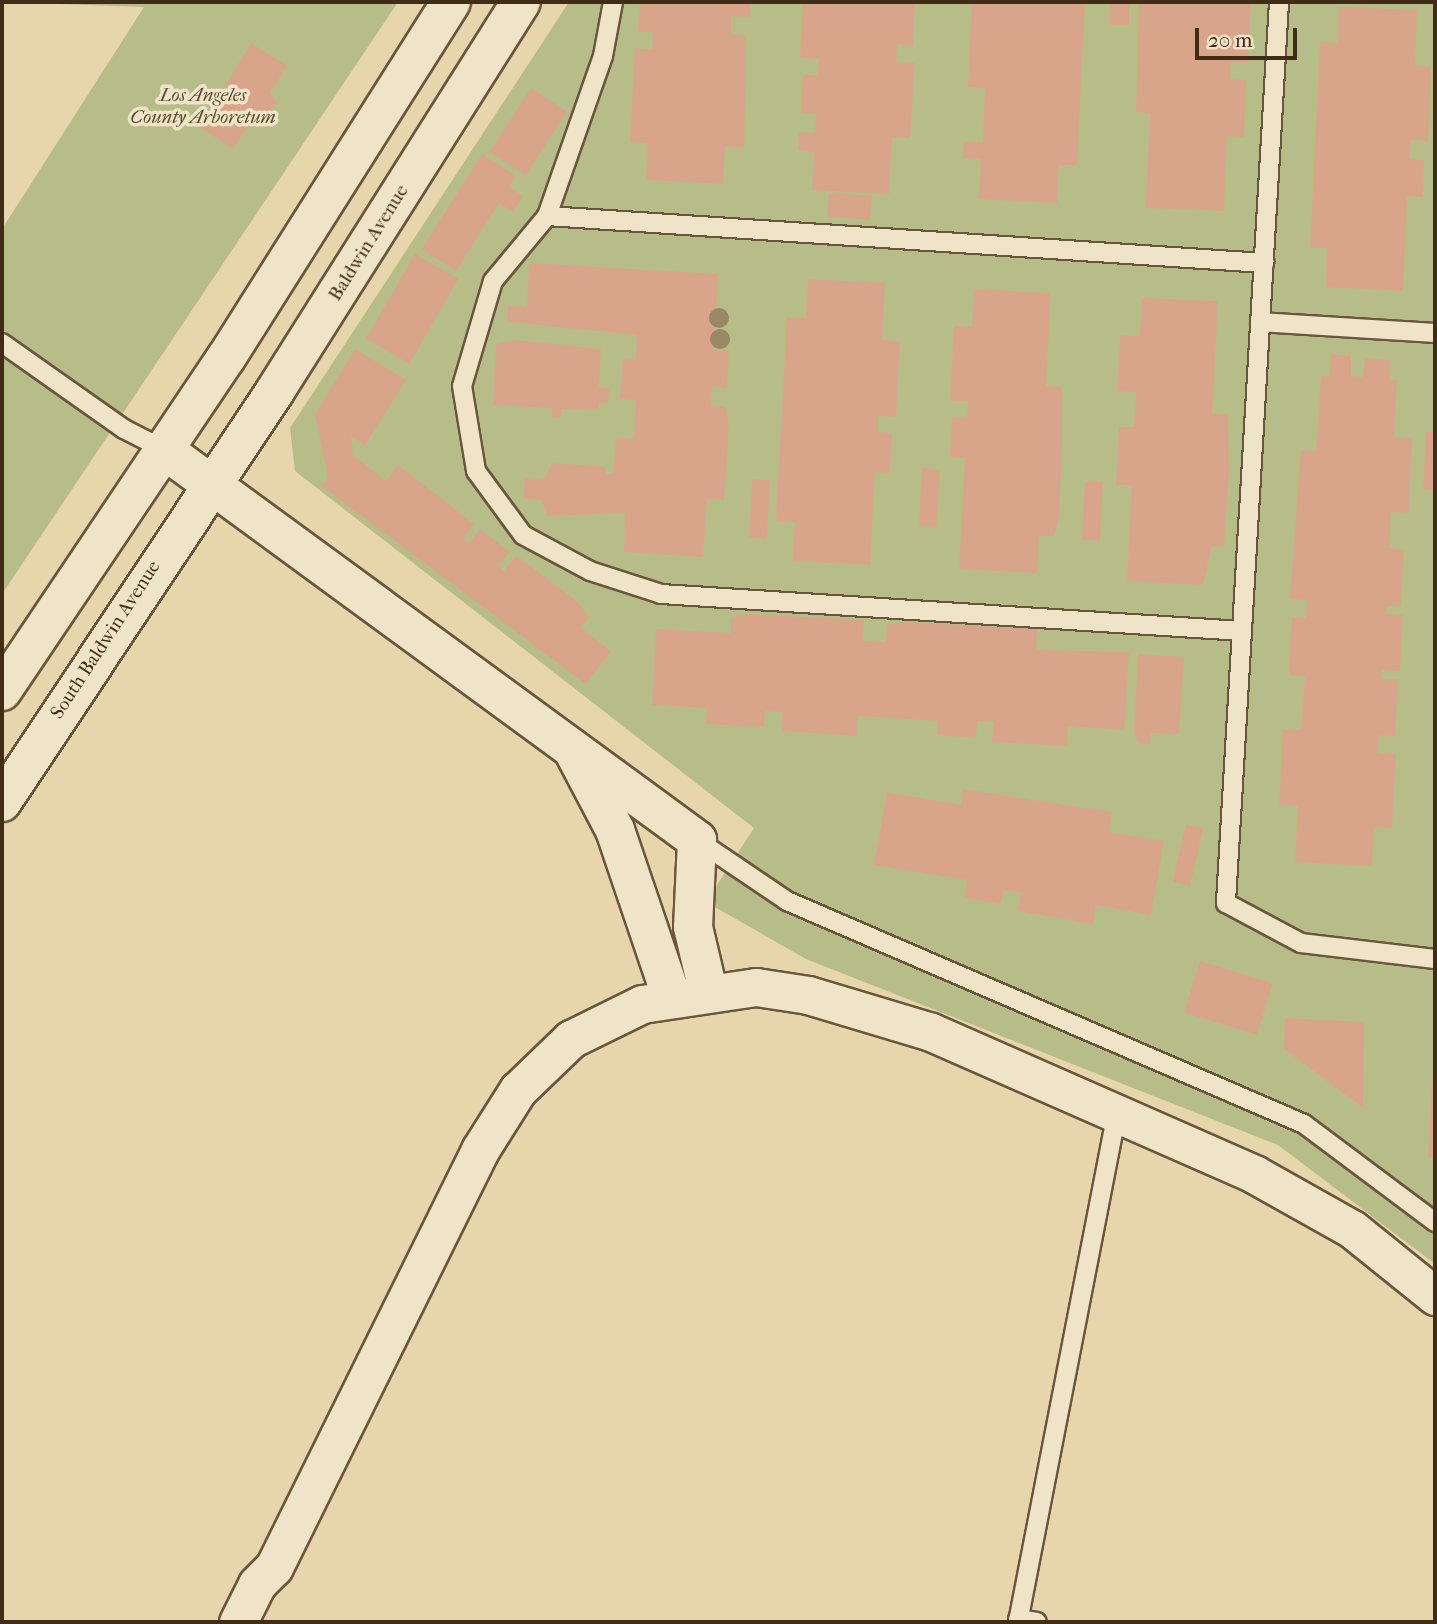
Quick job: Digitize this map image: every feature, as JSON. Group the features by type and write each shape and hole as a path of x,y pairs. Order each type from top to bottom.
{"main road":[{"path":"2,691 163,449 451,2"},
{"name":"Baldwin Avenue","path":"211,479 275,391 521,2"},
{"path":"163,449 211,479 697,840 690,994"},
{"name":"South Baldwin Avenue","path":"2,802 211,479"},
{"path":"571,746 615,830 690,994"}],"street":[{"path":"238,1622 257,1584 274,1567 475,1159 518,1090 571,1039 642,1004 690,994 756,987 859,1009 1117,1112 1332,1217 1435,1296"}],"lane":[{"path":"613,2 603,56 547,216 493,281 462,386 476,471 523,535 590,571 661,594 1242,631"},
{"path":"1279,2 1226,903 1301,943 1435,959"},
{"path":"547,216 1264,263"},
{"path":"1260,322 1435,333"},
{"path":"2,342 124,429 163,449"},
{"path":"697,840 787,901 1304,1124 1435,1222"},
{"path":"1037,1622 1018,1621 1117,1112"}],"green space":[{"name":"Los Angeles County Arboretum","path":"2,2 398,2 2,594 2,229 144,7"},
{"path":"569,2 1435,2 1435,1264 1278,1145 806,959 706,902 754,828 295,471 290,428"}],"building":[{"path":"640,2 751,2 750,17 731,16 731,34 746,35 744,148 725,146 723,184 646,180 648,143 630,142 635,48 652,50 653,32 638,32"},
{"path":"803,2 915,2 913,46 897,44 896,62 915,63 910,138 892,137 889,194 812,190 814,152 798,150 799,132 815,133 816,114 801,114 803,75 818,75 819,59 800,58"},
{"path":"972,2 1085,2 1077,165 1059,165 1057,203 979,199 981,159 963,158 964,141 983,142 985,88 968,87"},
{"path":"1110,2 1129,2 1129,25 1110,25"},
{"path":"1139,2 1251,2 1248,63 1231,62 1230,79 1246,80 1244,137 1227,136 1224,211 1146,208 1150,113 1136,112"},
{"path":"1339,7 1417,10 1415,66 1431,67 1428,141 1411,140 1410,159 1424,160 1423,197 1407,196 1403,291 1326,287 1327,248 1310,248 1320,42 1338,43"},
{"path":"251,43 287,66 270,93 277,102 262,124 251,122 233,149 200,127"},
{"path":"531,88 567,111 526,175 490,152"},
{"path":"482,154 516,176 509,187 523,196 513,212 499,203 456,271 422,249"},
{"path":"829,193 872,196 870,220 827,217"},
{"path":"415,254 458,279 409,364 366,339"},
{"path":"529,263 718,274 714,350 729,351 727,388 712,387 711,406 726,407 729,425 724,500 707,499 703,557 624,552 625,513 547,516 542,500 524,499 525,478 544,479 552,463 606,467 606,474 613,474 616,438 634,439 636,400 620,399 623,358 636,360 637,335 507,322 508,306 527,307"},
{"path":"808,279 885,283 882,340 900,341 896,417 878,416 878,432 892,433 890,473 875,472 870,565 793,561 795,522 776,521 787,317 806,318"},
{"path":"974,289 1051,293 1046,386 1062,387 1059,518 1054,536 1039,536 1037,573 959,569 965,458 950,457 952,418 967,418 968,401 950,401 954,326 972,327"},
{"path":"1142,298 1218,301 1212,414 1228,414 1229,472 1224,547 1212,546 1203,585 1127,581 1132,485 1116,485 1119,427 1134,427 1136,392 1117,391 1120,335 1140,336"},
{"path":"515,340 601,349 599,388 609,388 608,404 599,403 599,410 561,409 561,418 552,418 552,408 493,405 496,344"},
{"path":"355,349 406,380 365,445 351,436 353,455 386,481 398,465 474,524 463,539 469,543 480,529 510,552 498,566 504,571 516,555 578,602 589,617 581,628 611,651 586,684 322,486 328,477 315,414"},
{"path":"1331,354 1351,356 1351,376 1363,377 1365,358 1390,360 1389,380 1397,380 1394,437 1412,438 1409,513 1391,512 1389,548 1404,549 1401,606 1387,606 1386,614 1403,615 1400,671 1382,670 1381,679 1398,679 1395,736 1379,735 1378,753 1396,754 1392,828 1374,827 1372,866 1295,862 1298,806 1279,805 1283,729 1301,730 1305,676 1289,675 1292,618 1306,618 1307,600 1290,599 1301,450 1316,451 1321,376 1330,377"},
{"path":"1426,432 1435,432 1435,490 1423,490"},
{"path":"922,468 940,469 937,527 919,526"},
{"path":"752,479 770,480 767,539 749,538"},
{"path":"1085,481 1103,482 1100,541 1082,540"},
{"path":"750,614 864,620 862,641 886,642 887,625 905,622 1037,629 1036,650 1129,652 1124,730 1068,726 1067,746 992,742 994,722 977,721 976,738 937,735 938,721 858,716 857,736 781,731 783,712 765,711 764,727 706,724 707,708 652,705 656,629 731,633 731,617"},
{"path":"1138,654 1184,657 1179,734 1151,733 1150,744 1138,743 1134,732"},
{"path":"963,789 1112,812 1109,832 1164,841 1151,915 1096,905 1093,924 1018,911 1021,893 1004,890 1001,904 964,898 967,880 874,865 887,792 961,805"},
{"path":"1186,824 1204,828 1190,886 1173,881"},
{"path":"1200,961 1273,983 1257,1035 1184,1013"},
{"path":"1285,1018 1364,1022 1363,1108 1284,1049"},
{"path":"1432,1082 1435,1082 1435,1157 1428,1157"}]}
